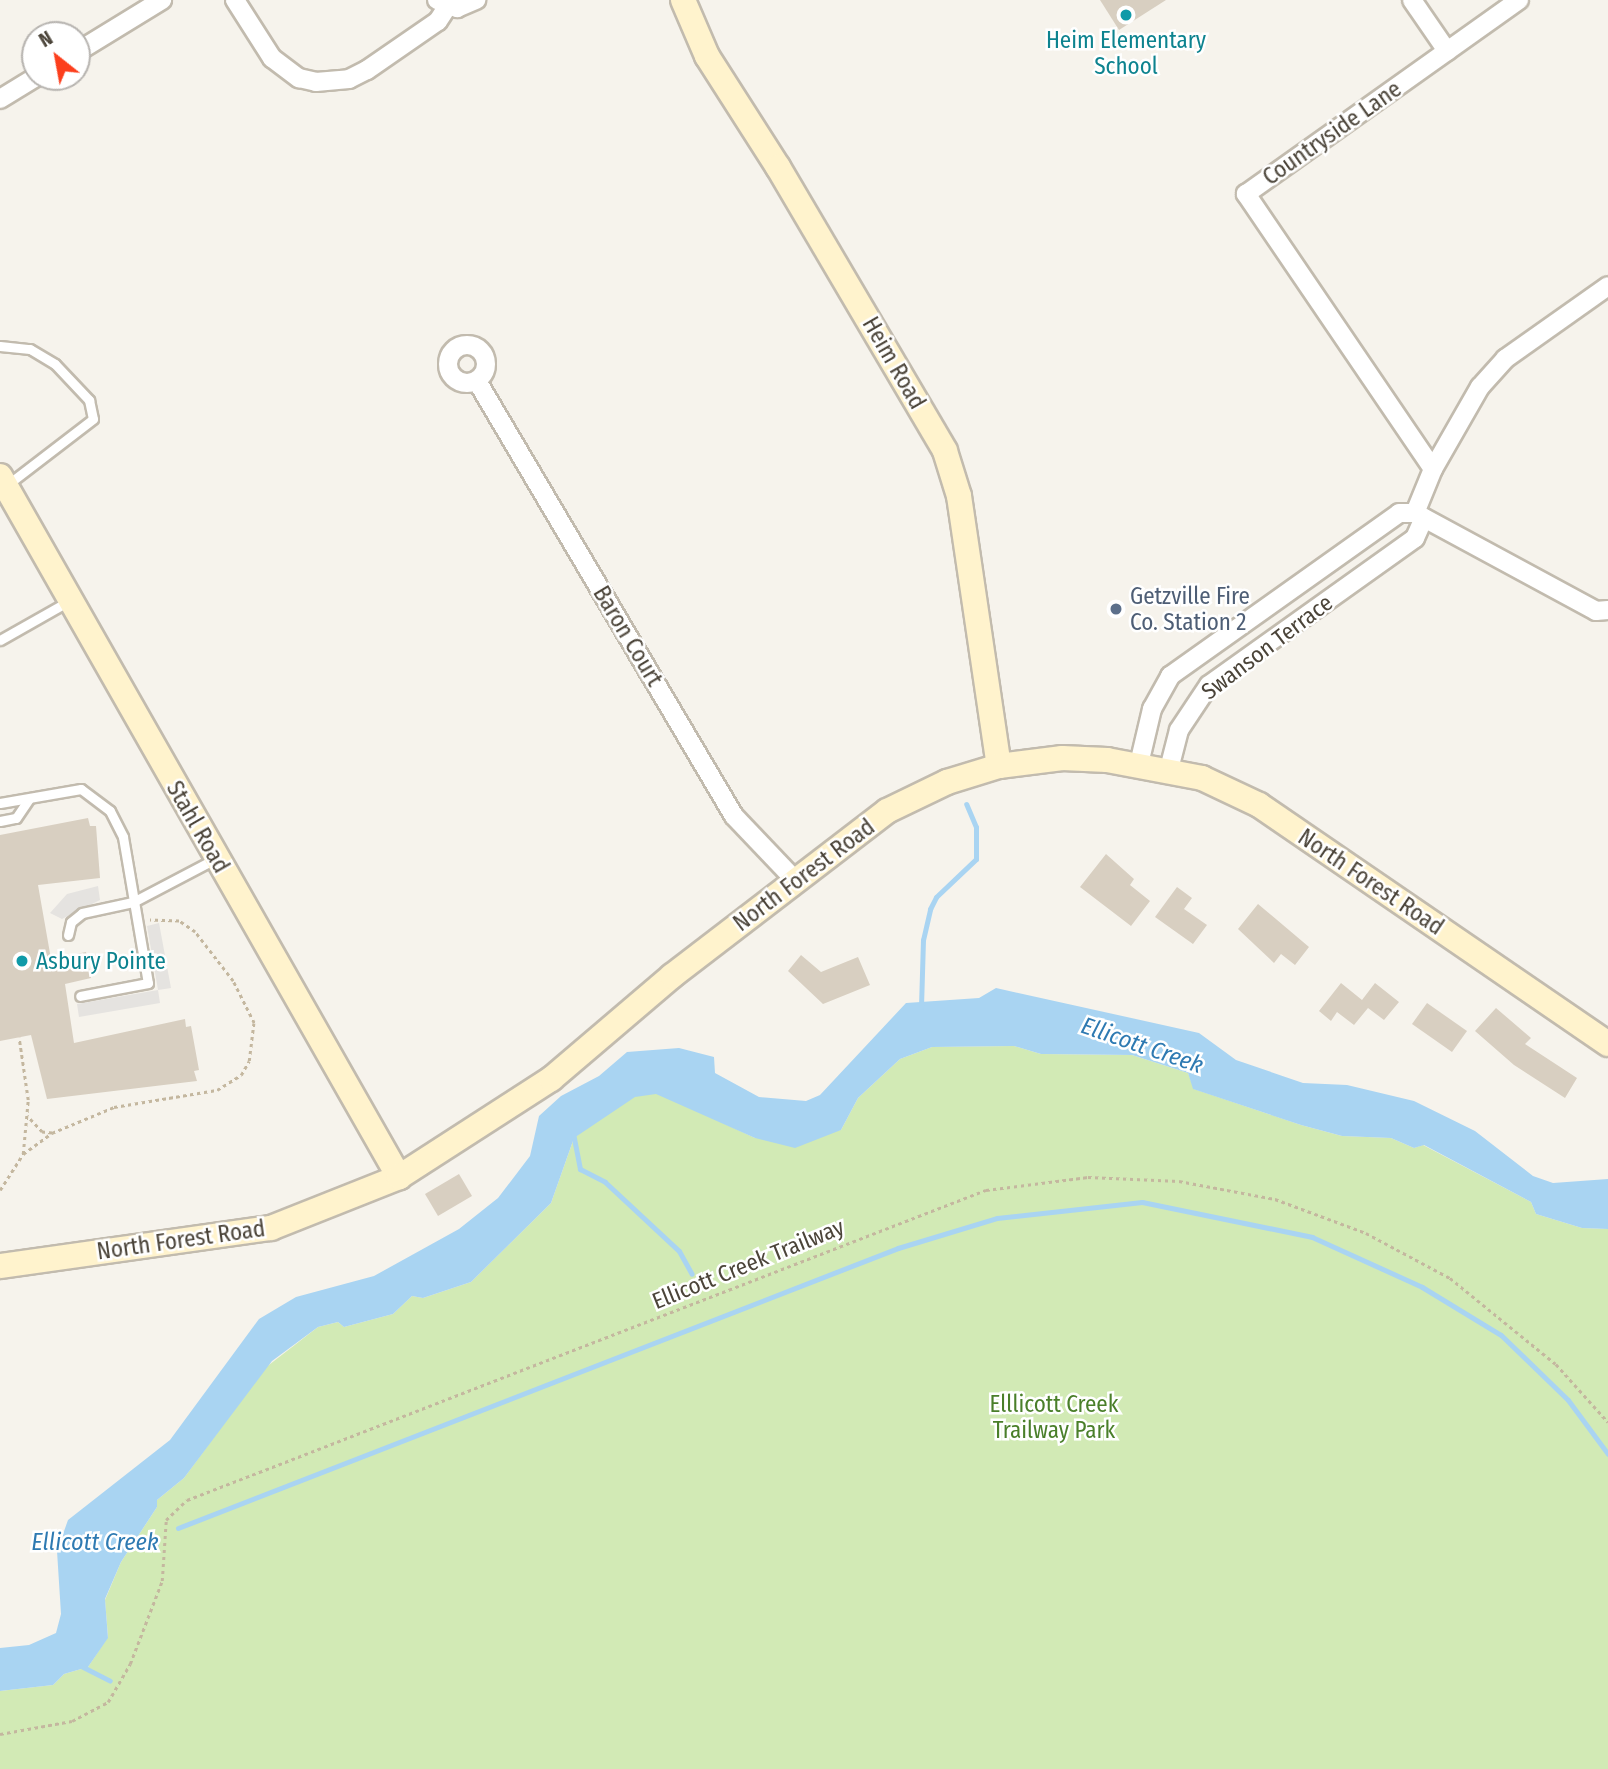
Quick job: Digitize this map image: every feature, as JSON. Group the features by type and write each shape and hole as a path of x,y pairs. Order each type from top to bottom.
{"street":[{"path":"91,43 162,0"},
{"path":"235,0 272,58 299,78 316,82 349,79 367,70 438,21 442,3 467,6 476,0"},
{"name":"Heim Road","path":"683,0 707,55 778,167 945,451 959,496 999,766"},
{"path":"1412,0 1447,51"},
{"name":"Countryside Lane","path":"1433,469 1246,194 1519,0"},
{"path":"0,99 21,86"},
{"name":"Swanson Terrace","path":"1169,769 1179,730 1209,685 1415,538 1433,469 1480,387 1505,359 1608,286"},
{"name":"Baron Court","path":"477,381 734,816 795,880"},
{"name":"Stahl Road","path":"2,484 399,1177"},
{"name":"Swanson Terrace","path":"1139,764 1152,709 1170,676 1399,513 1420,516"},
{"path":"1420,516 1596,611 1608,610"},
{"name":"North Forest Road","path":"0,1266 271,1228 399,1177 551,1079 795,880 887,811 947,782 999,766 1062,758 1139,764 1202,778 1259,805 1608,1044"}],"lane":[{"path":"0,346 30,349 55,364 89,400 93,419 2,484"},
{"path":"1,637 70,601"},
{"path":"0,803 81,789 110,811 123,837 148,983 80,996"},
{"path":"0,821 16,818 29,799"},
{"path":"68,935 71,922 82,913 133,902 215,859"}],"path":[{"path":"0,1190 23,1154 52,1133 114,1107 217,1090 241,1075 248,1061 254,1023 250,1010 208,945 179,921 137,922"},
{"path":"19,1038 26,1074 27,1116 23,1154"},
{"path":"27,1116 42,1132 52,1133"},
{"name":"Ellicott Creek Trailway","path":"0,1734 72,1721 108,1702 130,1664 162,1581 166,1520 187,1500 986,1190 1088,1177 1179,1181 1275,1199 1366,1233 1450,1278 1556,1364 1608,1422"}],"green space":[{"name":"Elllicott Creek Trailway Park","path":"1014,1046 1041,1054 1132,1055 1188,1073 1194,1089 1301,1125 1342,1136 1391,1138 1414,1148 1423,1145 1531,1202 1536,1214 1582,1228 1608,1229 1608,1769 0,1769 0,1691 53,1685 64,1674 88,1667 108,1637 105,1600 121,1562 157,1507 157,1500 184,1478 265,1368 318,1327 338,1322 344,1327 393,1314 412,1296 423,1298 471,1282 551,1203 574,1138 592,1123 639,1094 661,1094 755,1138 841,1130 858,1098 900,1059 932,1047"}],"shaded area":[{"path":"98,886 100,900 62,919 50,913 67,894"},
{"path":"159,923 171,988 158,990 147,926"},
{"path":"158,990 160,1003 79,1017 77,1004"}],"water":[{"name":"Ellicott Creek","path":"996,988 1199,1033 1236,1060 1303,1083 1347,1085 1414,1101 1475,1131 1533,1176 1553,1183 1608,1179 1608,1229 1582,1228 1536,1214 1531,1202 1424,1145 1414,1148 1391,1138 1342,1136 1301,1125 1193,1089 1188,1073 1132,1055 1041,1054 1014,1046 932,1047 900,1059 858,1098 841,1130 795,1148 755,1138 656,1094 635,1097 574,1138 551,1203 471,1282 423,1298 412,1296 393,1314 344,1327 338,1322 318,1327 272,1361 184,1478 157,1500 157,1507 121,1562 105,1599 108,1638 88,1667 64,1674 53,1685 0,1691 0,1648 29,1645 56,1633 61,1614 57,1551 68,1520 170,1440 259,1319 296,1297 374,1276 459,1229 498,1198 530,1156 539,1116 561,1096 599,1076 627,1052 679,1048 714,1057 715,1073 759,1097 806,1101 820,1095 906,1003 979,998"}],"building":[{"name":"Heim Elementary School","path":"1100,0 1166,0 1119,30"},
{"name":"Asbury Pointe","path":"88,818 90,826 96,826 100,878 38,885 51,959 86,952 91,978 65,984 74,1043 185,1019 186,1027 191,1026 199,1070 194,1071 197,1081 47,1099 31,1035 0,1041 0,835"},
{"path":"1106,854 1134,879 1130,885 1150,901 1131,926 1080,887"},
{"path":"1177,887 1192,898 1184,909 1207,925 1193,944 1155,917"},
{"path":"1258,904 1309,947 1295,965 1281,954 1274,963 1238,929"},
{"path":"801,955 821,972 858,957 870,985 823,1004 788,971"},
{"path":"1341,983 1362,1000 1375,983 1399,1002 1384,1020 1368,1008 1354,1025 1337,1012 1331,1021 1319,1011"},
{"path":"1427,1003 1467,1031 1452,1052 1412,1024"},
{"path":"1496,1008 1531,1038 1525,1044 1577,1078 1565,1098 1514,1065 1475,1031"},
{"path":"459,1174 472,1196 438,1216 425,1194"}],"waterway":[{"path":"921,1007 923,940 930,909 936,897 976,859 976,827 966,804"},
{"path":"573,1133 580,1169 605,1182 679,1251 692,1274"},
{"path":"178,1528 898,1248 997,1218 1142,1202 1312,1237 1422,1287 1501,1335 1568,1400 1608,1454"},
{"path":"127,1545 156,1544"},
{"path":"83,1667 110,1681"}],"place":[{"name":"Heim Elementary School","path":"1126,15"},
{"name":"Getzville Fire Co. Station 2","path":"1116,609"},
{"name":"Asbury Pointe","path":"22,961"}]}
